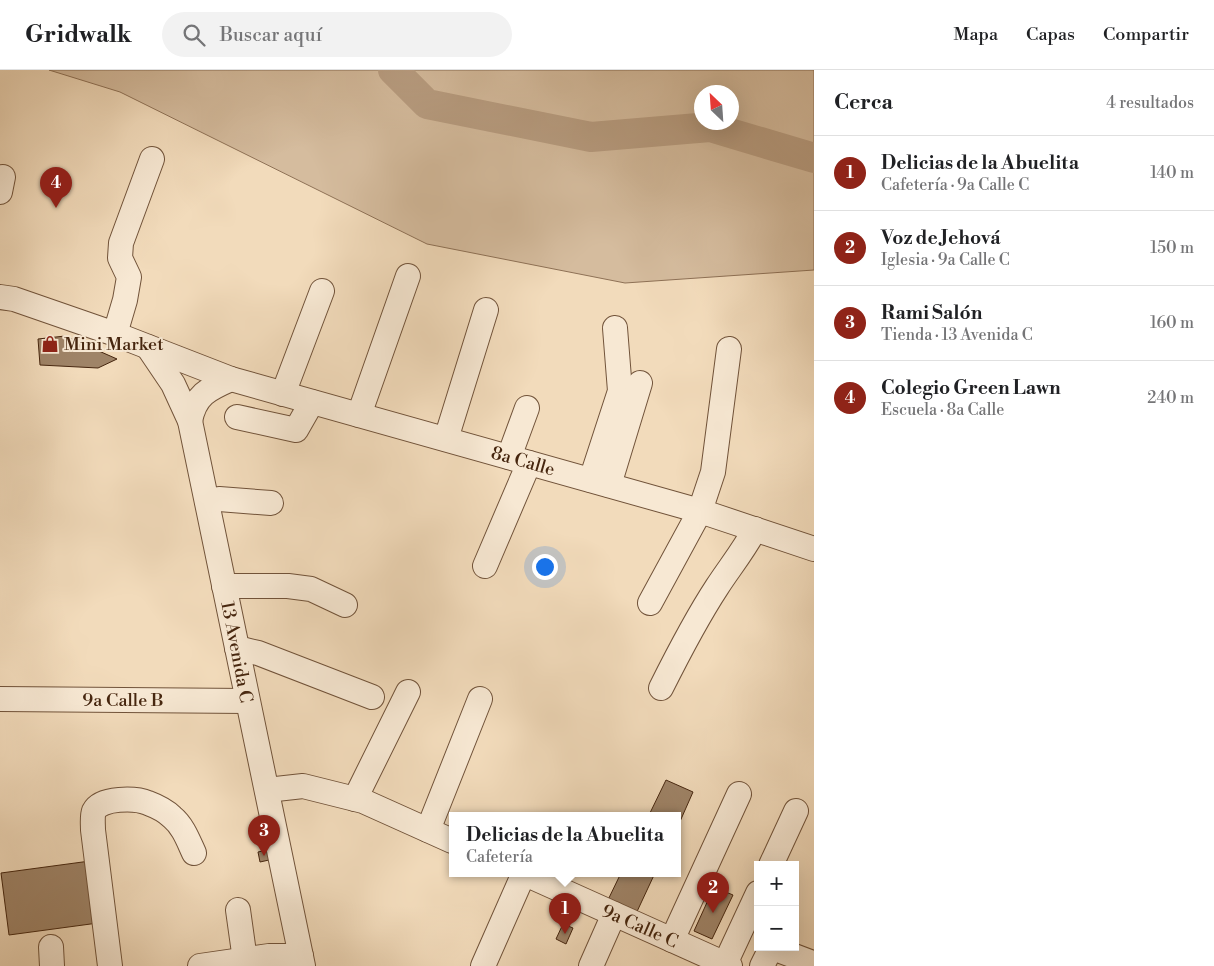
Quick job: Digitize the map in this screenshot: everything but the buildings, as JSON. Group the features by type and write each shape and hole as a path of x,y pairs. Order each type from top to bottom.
{"street":[{"path":"115,334 125,300 129,277 120,258 121,243 152,159"},
{"path":"358,415 408,276"},
{"path":"283,394 322,291"},
{"name":"8a Calle","path":"0,297 14,299 115,334 231,379 700,511 814,549"},
{"path":"446,439 486,310"},
{"path":"600,482 620,391 615,328"},
{"name":"13 Avenida C","path":"148,347 173,384 190,421 302,961"},
{"path":"650,603 700,511 713,472 729,349"},
{"path":"190,421 193,406 208,389 231,379"},
{"path":"600,482 640,383"},
{"path":"237,416 296,430 312,402"},
{"path":"485,566 519,460 527,408"},
{"path":"206,501 271,503"},
{"path":"661,688 683,643 717,587 744,550 755,529"},
{"path":"224,586 288,586 311,589 345,604"},
{"path":"237,648 258,653 372,697"},
{"path":"355,799 408,692"},
{"name":"9a Calle B","path":"0,699 247,701"},
{"path":"428,830 480,700"},
{"path":"267,790 303,786 355,799 449,840"},
{"path":"672,940 739,794"},
{"path":"110,966 93,830 94,812 100,804 110,802 135,800 148,803 171,816 182,826 194,853"},
{"path":"773,861 796,811"},
{"path":"483,966 522,877"},
{"name":"9a Calle C","path":"533,877 721,964"},
{"path":"721,964 754,901"},
{"path":"238,910 245,960"},
{"path":"591,966 614,914"},
{"path":"762,966 770,950 773,948 810,962"},
{"path":"200,966 269,956 302,961"}],"shaded area":[{"path":"49,70 814,70 814,270 625,283 427,244 120,92"}],"waterway":[{"path":"393,70 427,104 591,137 710,127 814,158"}],"place":[{"name":"Colegio Green Lawn","path":"56,208"},
{"name":"Mini Market","path":"50,344"},
{"name":"Rami Salón","path":"264,856"},
{"name":"Voz de Jehová","path":"713,913"},
{"name":"Delicias de la Abuelita","path":"565,934"}]}
